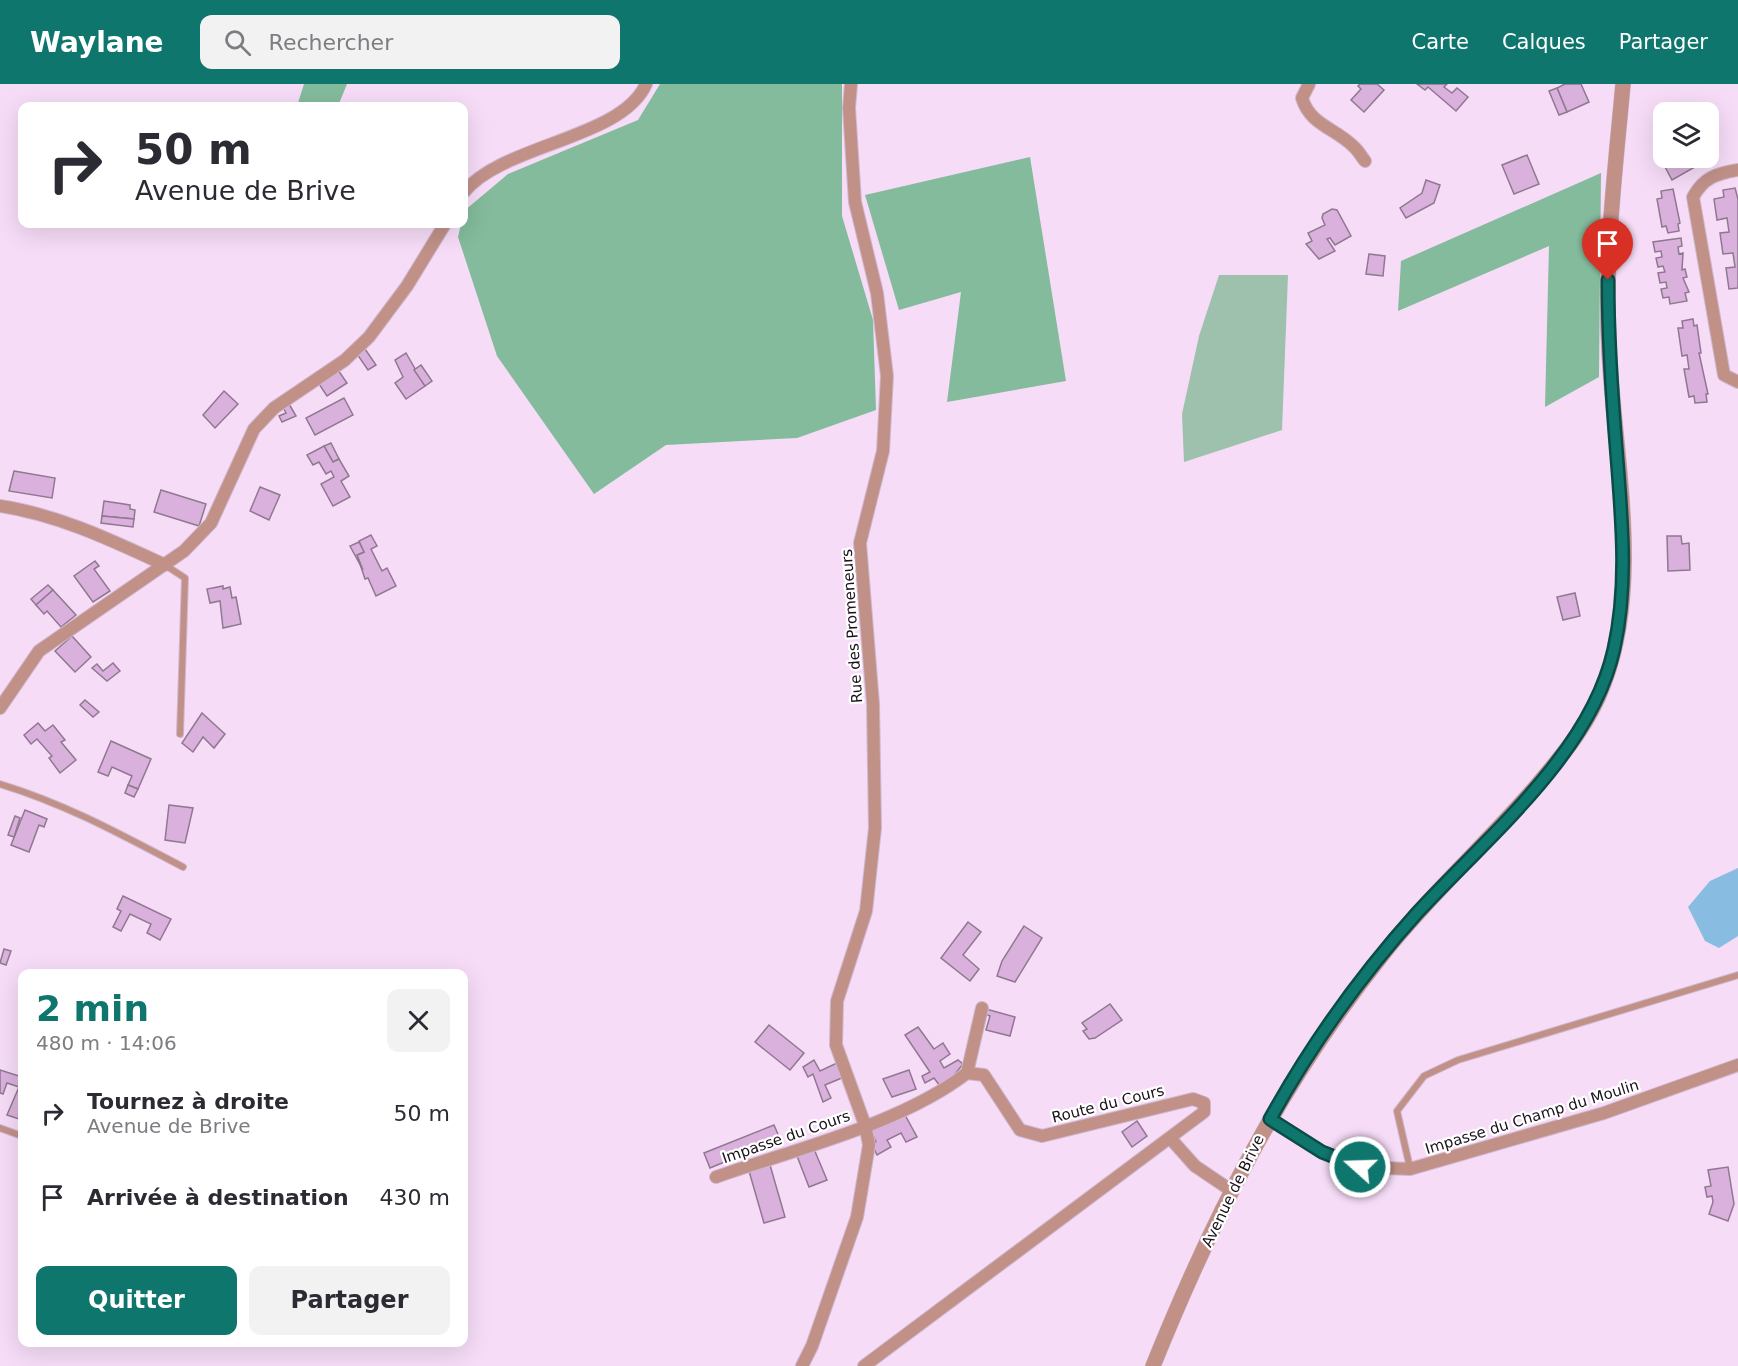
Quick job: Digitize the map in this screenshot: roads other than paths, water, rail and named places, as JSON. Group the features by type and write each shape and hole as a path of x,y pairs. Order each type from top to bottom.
{"street":[{"path":"468,189 492,168 574,135 625,110 646,84"},
{"name":"Rue des Promeneurs","path":"851,84 849,108 855,202 877,293 887,376 883,451 860,543 873,704 875,828 866,911 837,1001 836,1045 865,1125"},
{"path":"1309,84 1302,98 1305,108 1314,120 1353,145 1365,161"},
{"name":"Avenue de Brive","path":"1153,1366 1232,1191 1304,1060 1384,953 1418,913 1504,824 1566,751 1589,718 1604,684 1614,651 1622,591 1620,495 1608,347 1608,257 1623,84"},
{"path":"1738,170 1718,173 1701,181 1693,197 1724,375 1738,382"},
{"path":"0,708 39,651 184,551 211,523 254,429 274,408 345,360 369,336 407,286 443,228"},
{"path":"0,506 23,510 87,529 165,565"},
{"path":"802,1366 812,1346 857,1217 868,1145 865,1125 940,1094 967,1073 982,1008"},
{"name":"Impasse du Champ du Moulin","path":"1270,1119 1322,1152 1360,1167 1410,1169 1604,1113 1738,1065"},
{"name":"Route du Cours","path":"864,1366 1204,1112 1204,1103 1192,1099 1042,1136 1020,1130 984,1075 967,1073"},
{"name":"Impasse du Cours","path":"716,1177 865,1125"},
{"path":"1170,1138 1195,1166 1232,1191"}],"lane":[{"path":"165,565 184,578 180,734"},
{"path":"0,784 47,798 183,867"},
{"path":"1410,1169 1397,1111 1424,1076 1458,1060 1738,975"},
{"path":"0,1128 18,1135"}],"water":[{"path":"1738,868 1738,936 1719,948 1705,941 1688,907 1710,881"}]}
